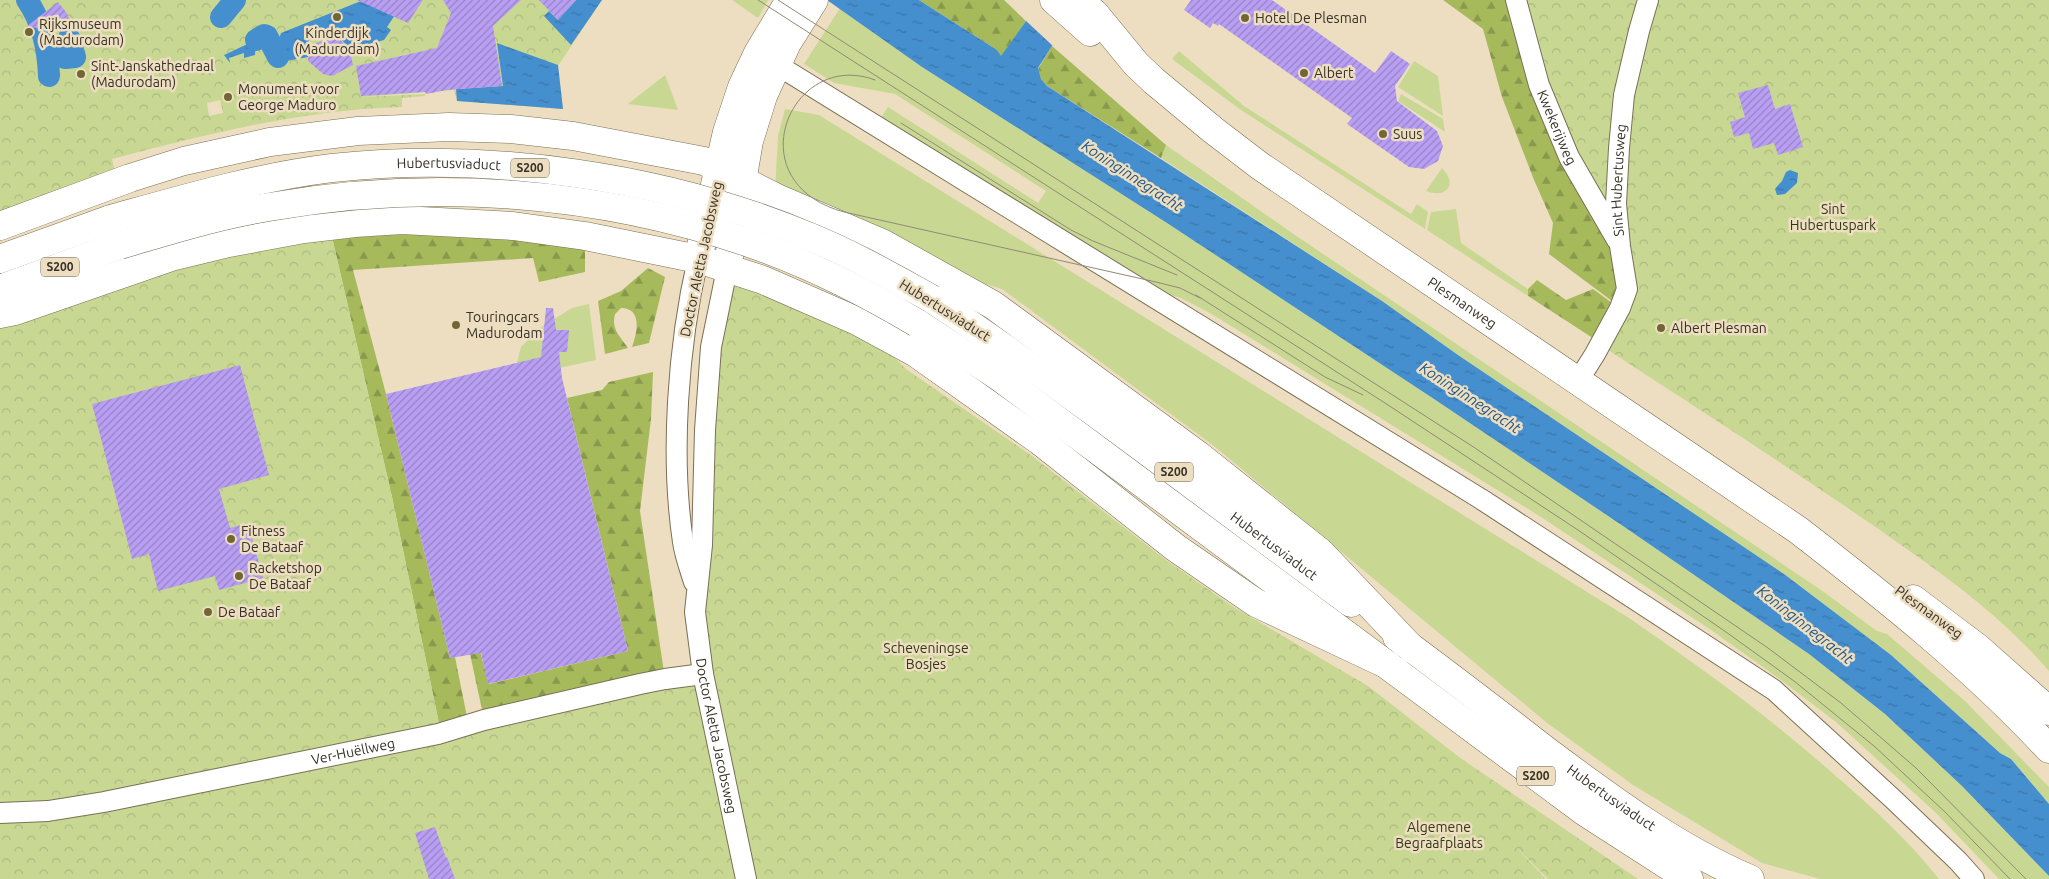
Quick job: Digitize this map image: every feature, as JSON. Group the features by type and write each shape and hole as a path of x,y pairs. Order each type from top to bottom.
{"main road":[{"name":"Plesmanweg","path":"1054,0 1086,14 1136,64 1213,130 1260,166 1798,530 1919,625 2021,719 2049,749"},
{"name":"Doctor Aletta Jacobsweg","path":"698,259 732,174 749,141 763,96 767,59 787,43 805,2"},
{"path":"0,226 158,169 232,150 312,135 403,128 511,129 596,141 704,161 816,216 882,243 993,305 1198,455 1320,552 1412,649"},
{"name":"Hubertusviaduct","path":"0,259 111,219 196,195 331,168 451,163 519,166 593,176 652,188 763,219 810,237 846,254 932,299 1012,352 1098,414 1587,781 1698,854 1750,879"},
{"name":"Doctor Aletta Jacobsweg","path":"727,269 732,174"},
{"name":"Hubertusviaduct","path":"0,290 120,245 203,221 267,207 332,197 398,192 514,194 586,203 649,215 744,241 799,262 874,297 998,376 1340,628 1388,666 1585,812 1690,879"},
{"path":"0,314 15,311 171,257 229,243 304,229 355,223 411,221 513,226 585,236 698,259 763,280 857,321 916,353 1040,441 1176,548 1256,603 1388,666"},
{"name":"Plesmanweg","path":"1798,530 1857,562 1934,614 1993,660 2049,711"}],"street":[{"name":"Kwekerijweg","path":"1516,0 1538,85 1565,148 1620,246"},
{"name":"Sint Hubertusweg","path":"1578,381 1616,316 1627,289 1616,204 1624,95 1648,0"},
{"path":"767,59 1481,499 1774,690 1893,799 1958,861 1974,879"},
{"name":"Doctor Aletta Jacobsweg","path":"696,592 683,544 677,481 682,351 698,259"},
{"name":"Doctor Aletta Jacobsweg","path":"727,269 711,347 702,545 695,612 703,674 746,879"},
{"name":"Ver-Huëllweg","path":"0,813 48,811 123,798 438,734 484,720 665,679 703,674"}],"green space":[{"path":"0,0 602,0 558,66 563,109 457,101 454,90 361,97 425,94 425,96 402,98 402,107 364,109 291,118 219,132 112,159 116,177 0,219","holes":["220,100 223,113 209,116 207,103"]},
{"path":"732,0 768,0 758,18"},
{"path":"919,0 1004,0 1026,21 1001,57 997,50"},
{"path":"1443,0 1514,0 1613,246 1620,307 1549,254 1553,223 1502,97 1483,29"},
{"name":"Sint Hubertuspark","path":"1521,0 2049,0 2049,671 2005,626 1932,567 1855,513 1602,346 1620,308 1622,264 1568,158"},
{"path":"840,8 922,67 1167,223 1434,399 1809,654 1885,714 1962,786 2049,876 2049,879 1999,879 1935,812 1836,722 1711,630 1541,517 1210,313 1181,298 1154,290 880,119 888,107 1038,203 1046,191 895,94 834,83 804,64"},
{"path":"1052,46 1166,145 1161,158 1047,86 1041,79 1038,69"},
{"path":"1179,51 1244,106 1411,214 1417,204 1428,212 1425,229 1241,110 1172,59"},
{"path":"1414,61 1438,76 1443,116 1398,87"},
{"path":"665,75 678,110 628,104"},
{"path":"1401,94 1443,119 1445,132 1398,101"},
{"path":"785,109 819,115 1629,618 1736,694 1812,756 1891,826 1939,879 1820,879 1762,863 1633,785 1547,723 1214,446 1002,289 923,265 775,191 778,136"},
{"path":"1166,145 1295,235 1821,590 1877,631 1887,634 1965,701 2049,787 2049,804 2011,759 2000,753 1891,655 1784,574 1458,355 1382,301 1161,158"},
{"path":"1442,168 1449,179 1450,184 1448,188 1440,193 1426,191"},
{"path":"1456,209 1461,243 1528,289 1528,296 1427,230 1431,212"},
{"path":"447,232 585,248 585,272 539,282 533,258 353,270 386,394 450,658 455,657 468,722 484,719 470,654 480,651 489,684 628,651 567,398 602,390 609,382 653,372 651,419 640,511 665,679 0,879 440,728 392,497 332,237 358,234"},
{"name":"Scheveningse Bosjes","path":"331,233 392,497 440,728 703,674 699,646 725,274 857,321 906,369 1032,456 1166,560 1235,608 1368,686 1459,757 1638,879 1548,879 1511,842 1546,879 0,879 0,326 174,265"},
{"path":"648,268 665,277 649,343 632,347 637,323 633,312 621,308 615,314 614,324 628,348 605,354 598,301 621,291"},
{"path":"1537,280 1566,300 1593,289 1619,308 1602,344 1528,296 1528,289"},
{"path":"589,304 596,360 541,372 517,363 521,347 540,328 572,308"}],"water":[{"path":"405,0 387,27 391,30 384,40 351,49 331,30 309,39 308,57 286,61 277,45 281,33 361,1"},
{"path":"576,0 602,0 571,45 544,16 549,11 558,20"},
{"name":"Koninginnegracht","path":"827,0 919,0 997,50 1001,56 1041,0 1093,0 1052,46 1038,68 1041,79 1047,86 1382,301 1458,355 1784,574 1891,655 2000,753 2011,759 2049,804 2049,876 1962,786 1885,714 1809,654 1434,399 1167,223 922,67"},
{"path":"256,40 255,55 244,58 244,53 229,58 230,63 224,55"},
{"path":"497,43 558,65 563,109 457,101 456,89 503,86"},
{"path":"1790,170 1798,173 1797,183 1785,194 1777,195 1775,189 1782,181 1786,172"}],"pier":[{"path":"1038,0 1096,0 1054,47 1024,19"}],"building":[{"path":"357,0 423,0 408,23"},
{"path":"443,0 521,0 493,26 502,86 447,90 426,94 425,92 361,96 356,66 437,48 451,13"},
{"path":"539,0 576,0 558,20"},
{"path":"1191,0 1272,0 1375,73 1391,51 1410,64 1395,86 1397,101 1437,131 1443,146 1438,161 1424,169 1409,167 1347,124 1352,118 1219,24 1218,26 1213,23 1210,28 1184,10"},
{"path":"58,2 66,12 75,31 26,27"},
{"path":"328,38 336,38 346,44 350,51 353,65 332,76 323,74 308,61 309,52 315,44"},
{"path":"1768,85 1775,109 1790,104 1803,147 1778,155 1774,143 1753,149 1749,133 1734,137 1730,122 1745,117 1738,93"},
{"path":"546,308 553,308 556,330 569,330 567,352 559,352 562,378 628,651 488,684 481,653 450,658 386,394 541,357"},
{"path":"240,365 269,475 219,489 230,528 248,523 263,578 219,590 215,576 158,591 149,554 132,559 92,404"},
{"path":"435,827 455,879 429,879 415,833"}],"waterway":[{"path":"27,0 44,36 49,76"},
{"path":"221,17 235,0"},
{"path":"256,40 264,35 267,36 278,57"},
{"path":"63,46 65,58 75,57 69,38"}],"tram line":[{"path":"758,0 1385,403 1578,530 1726,632 1794,681 1874,746 1945,812 2010,879"},
{"path":"778,0 1475,448 1768,648 1841,703 1916,768 2026,879"},
{"path":"875,80 845,75 819,83 799,100 787,123 783,149 791,174 810,196 844,212 1156,282 1180,288 1200,298"},
{"path":"901,123 1071,230 1093,241 1177,275"},
{"path":"1196,295 1325,377 1363,395"}],"place":[{"name":"Kinderdijk (Madurodam)","path":"337,17"},
{"name":"Hotel De Plesman","path":"1245,18"},
{"name":"Rijksmuseum (Madurodam)","path":"29,32"},
{"name":"Albert","path":"1304,73"},
{"name":"Sint-Janskathedraal (Madurodam)","path":"81,74"},
{"name":"Monument voor George Maduro","path":"228,97"},
{"name":"Suus","path":"1383,134"},
{"name":"Touringcars Madurodam","path":"456,325"},
{"name":"Albert Plesman","path":"1661,328"},
{"name":"Fitness De Bataaf","path":"231,539"},
{"name":"Racketshop De Bataaf","path":"239,576"},
{"name":"De Bataaf","path":"208,612"}],"park label":[{"name":"Algemene Begraafplaats","path":"1439,836"}]}
